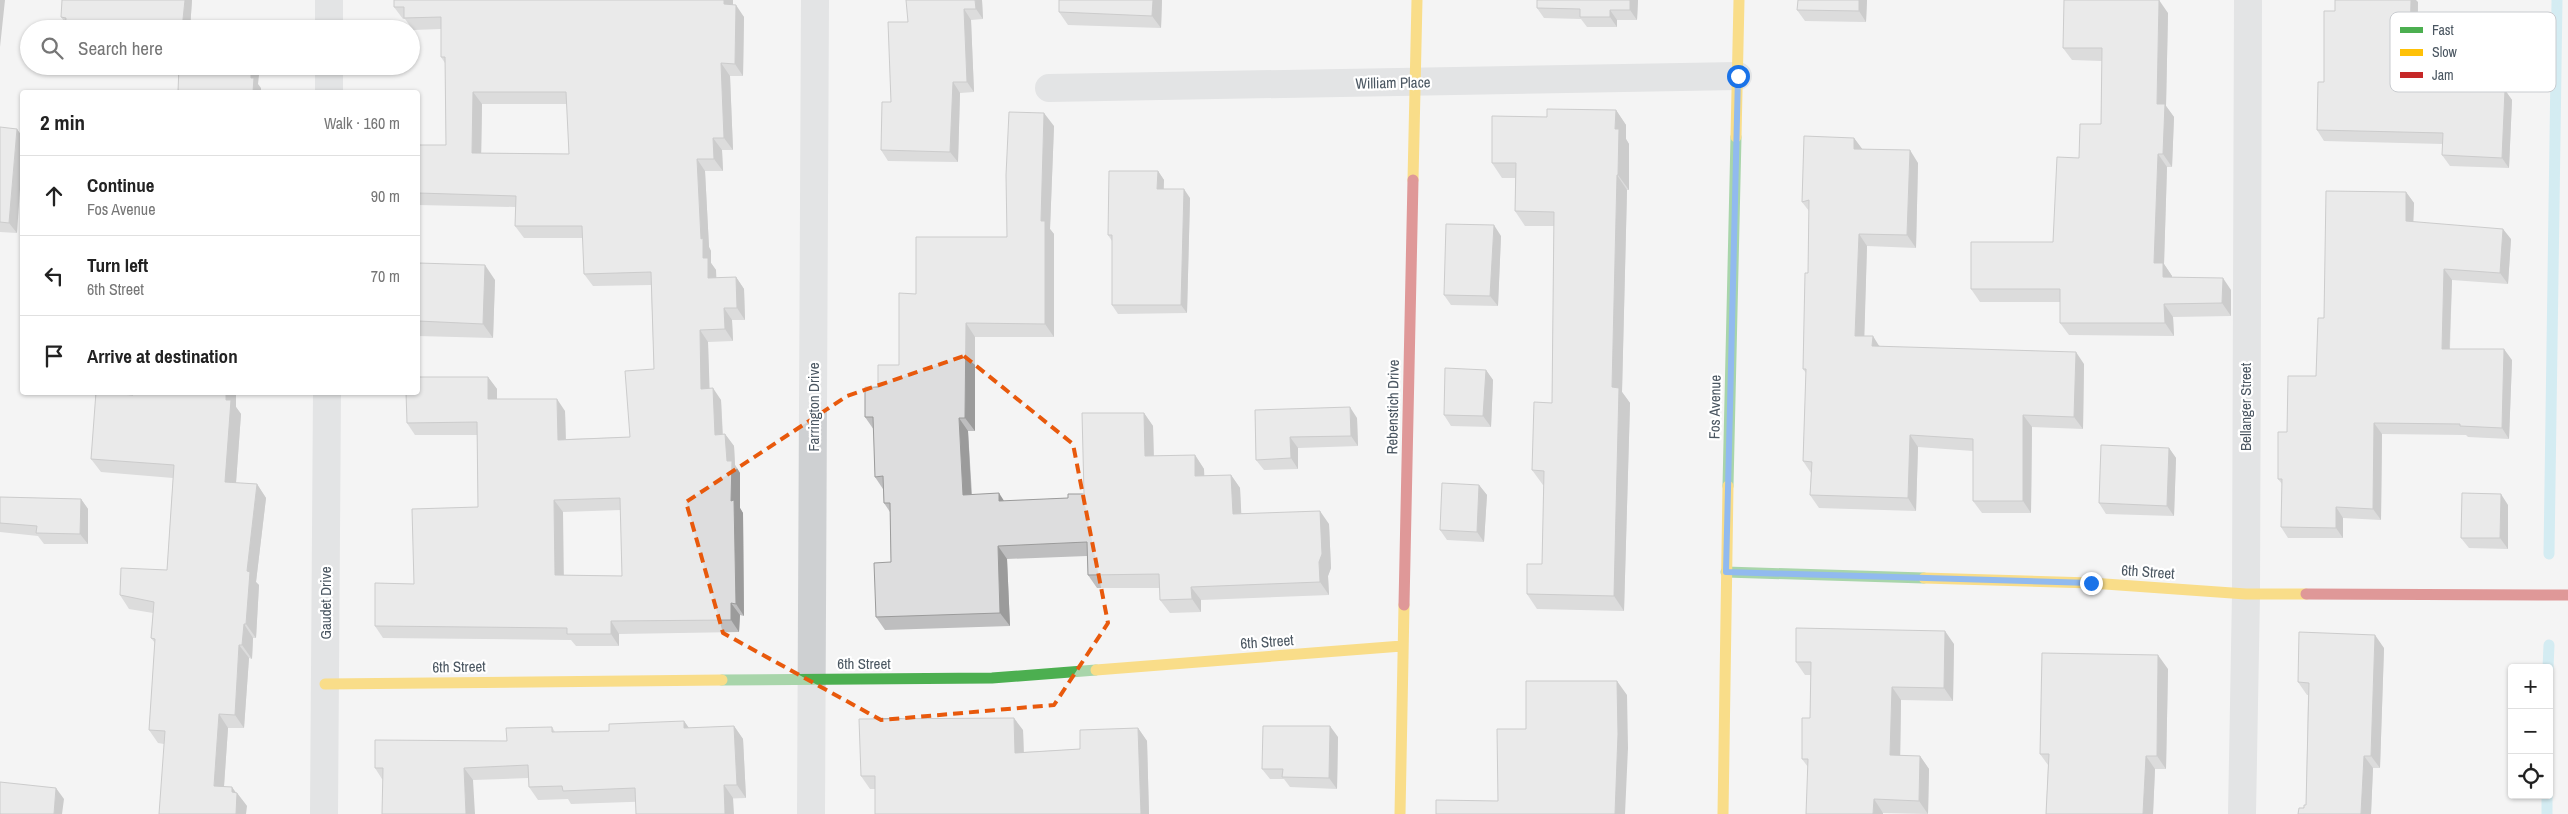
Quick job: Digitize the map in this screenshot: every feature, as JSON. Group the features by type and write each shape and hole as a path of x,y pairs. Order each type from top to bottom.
{"street":[{"path":"329,0 329,20"},
{"name":"Farrington Drive","path":"811,814 816,0"},
{"name":"Rebenstich Drive","path":"1400,814 1402,646 1417,0"},
{"name":"Fos Avenue","path":"1723,814 1726,572 1739,0"},
{"name":"Bellanger Street","path":"2242,814 2246,594 2248,0"},
{"path":"329,75 329,90"},
{"name":"William Place","path":"1049,88 1738,76"},
{"name":"Gaudet Drive","path":"324,814 327,395"},
{"name":"6th Street","path":"1726,572 2091,583 2246,594 2568,595"},
{"name":"6th Street","path":"325,684 992,678 1402,646"}],"highlighted area":[{"path":"964,356 1073,444 1108,623 1054,705 881,720 723,633 686,502 847,396"}],"building":[{"path":"62,0 185,0 183,20 66,20 66,18 61,17"},
{"path":"394,0 724,0 724,4 736,5 735,64 721,63 724,138 713,138 714,159 697,159 701,239 703,238 703,258 708,258 708,278 736,277 737,308 724,308 725,329 700,330 701,389 713,388 715,435 725,434 727,461 732,461 731,501 734,500 736,604 731,603 731,620 611,621 611,634 567,634 567,628 375,626 375,583 414,584 412,509 478,507 477,422 407,423 406,395 420,395 420,377 488,377 488,399 557,399 558,440 630,437 625,371 654,369 651,272 584,274 582,226 515,226 516,196 420,193 420,145 446,145 445,57 441,57 441,17 404,18 404,7 394,7","holes":["473,92 566,92 569,154 472,153","620,498 622,576 555,575 554,500"]},
{"path":"906,0 975,0 976,9 964,9 967,82 953,82 950,152 881,150 882,102 891,102 888,22 908,22"},
{"path":"1059,0 1153,0 1152,16 1059,12"},
{"path":"1537,0 1630,0 1630,10 1610,10 1610,17 1580,17 1580,9 1537,8"},
{"path":"1798,0 1859,0 1859,11 1797,10"},
{"path":"2064,0 2159,0 2157,104 2165,104 2163,154 2158,154 2154,263 2163,263 2163,277 2223,278 2222,303 2164,304 2165,323 2060,323 2060,289 1971,289 1971,242 2053,242 2057,157 2079,158 2080,124 2101,124 2102,48 2063,48"},
{"path":"2335,0 2411,0 2411,12 2390,12 2390,92 2505,92 2502,158 2442,155 2443,133 2317,130 2318,82 2324,82 2324,11 2335,11"},
{"path":"179,75 251,75 251,78 254,78 253,90 178,90"},
{"path":"1547,109 1616,110 1615,129 1619,129 1612,387 1619,388 1614,596 1527,594 1527,564 1542,564 1544,471 1532,470 1534,402 1552,403 1554,212 1515,211 1516,163 1492,163 1492,116 1547,117"},
{"path":"1009,112 1044,113 1041,221 1045,221 1045,324 966,323 965,418 959,418 963,495 999,493 999,501 1068,498 1068,494 1084,494 1082,413 1144,413 1145,456 1195,455 1195,476 1231,475 1233,514 1320,511 1322,554 1319,562 1320,582 1191,587 1192,599 1160,600 1159,574 1088,575 1087,542 998,546 1000,613 876,617 874,563 891,562 890,503 884,503 883,476 875,477 873,417 865,417 865,387 878,387 878,365 899,365 899,293 916,294 916,237 1007,237 1006,175"},
{"path":"0,127 17,129 9,223 0,222"},
{"path":"1804,136 1854,138 1854,149 1910,150 1907,235 1859,234 1855,336 1873,336 1872,346 2076,352 2074,417 2023,415 2023,501 1973,501 1973,439 1910,435 1908,498 1810,495 1812,462 1803,461 1806,369 1803,369 1805,273 1808,273 1809,200 1802,202"},
{"path":"1109,171 1158,171 1157,189 1184,189 1181,305 1112,305 1112,235 1108,235"},
{"path":"2326,191 2406,192 2406,221 2503,229 2500,273 2444,269 2442,349 2504,349 2502,428 2460,426 2460,424 2374,423 2373,509 2336,507 2336,528 2281,527 2282,479 2278,479 2278,432 2287,432 2288,376 2316,376 2318,318 2324,318"},
{"path":"1446,224 1494,225 1490,296 1444,295"},
{"path":"420,263 485,265 483,324 420,321"},
{"path":"1445,368 1486,370 1483,416 1444,415"},
{"path":"96,395 226,395 226,400 231,400 225,482 257,484 247,571 250,572 246,624 244,624 242,645 239,645 235,715 219,714 214,786 232,787 232,792 237,793 236,814 159,814 165,731 149,730 155,639 151,638 154,602 120,595 121,568 167,570 174,465 91,459"},
{"path":"1350,407 1351,436 1290,437 1291,458 1256,460 1255,410"},
{"path":"2101,445 2169,448 2167,506 2099,503"},
{"path":"1442,483 1479,485 1477,532 1440,530"},
{"path":"2462,493 2501,494 2500,538 2461,538"},
{"path":"0,497 81,499 80,534 36,533 37,526 0,523"},
{"path":"1796,628 1945,631 1944,688 1892,687 1890,755 1920,756 1919,801 1874,799 1873,814 1806,814 1808,759 1802,759 1802,718 1810,718 1811,662 1796,662"},
{"path":"2299,632 2375,635 2371,756 2364,756 2361,814 2298,814 2299,808 2304,808 2304,805 2306,805 2309,683 2298,682"},
{"path":"2042,653 2158,655 2157,756 2146,756 2143,814 2046,814 2049,754 2040,754"},
{"path":"1526,681 1617,681 1618,734 1615,814 1436,814 1436,800 1498,801 1497,729 1526,729"},
{"path":"1014,718 1015,753 1080,749 1080,730 1138,728 1141,814 875,814 875,776 861,776 859,719"},
{"path":"684,721 684,728 734,726 737,785 724,785 725,814 636,814 635,788 563,791 562,786 529,787 528,765 464,768 466,814 382,814 383,768 375,768 375,740 507,741 506,728 552,727 552,732 609,731 609,724"},
{"path":"1263,726 1330,726 1329,778 1282,777 1283,769 1262,769"},
{"path":"0,782 56,788 54,814 0,814"}],"waterway":[{"path":"2556,69 2557,0"},
{"path":"2549,554 2556,92"},
{"path":"2548,664 2549,645"},
{"path":"2547,799 2547,814"}],"traffic: fast":[{"path":"1728,486 1736,137"},
{"path":"1726,572 1924,578"},
{"path":"722,680 992,678 1096,670"}],"traffic: slow":[{"path":"1413,180 1417,0"},
{"path":"1736,137 1739,0"},
{"path":"1723,814 1728,486"},
{"path":"1924,578 2091,583 2246,594 2306,594"},
{"path":"1400,814 1404,605"},
{"path":"1096,670 1402,646"},
{"path":"325,684 722,680"}],"traffic: jam":[{"path":"1404,605 1413,180"},
{"path":"2306,594 2568,595"}],"route":[{"path":"1738,76 1726,572 2091,583"}]}
